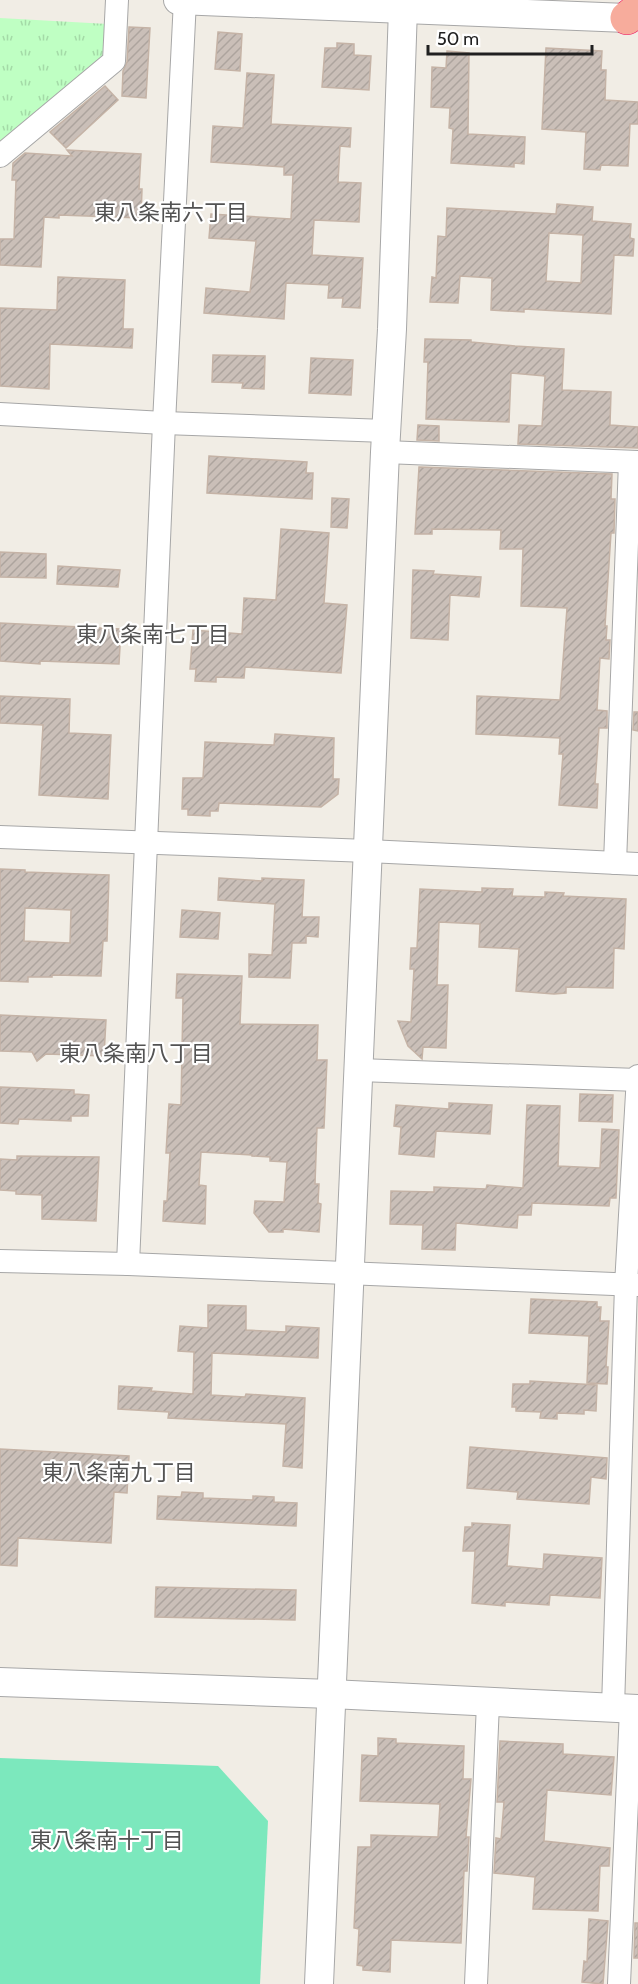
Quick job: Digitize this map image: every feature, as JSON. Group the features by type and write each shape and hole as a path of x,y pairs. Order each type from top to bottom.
{"street":[{"path":"0,156 114,61 117,0"},
{"path":"178,0 634,15"},
{"path":"128,1264 145,844 185,0"},
{"path":"319,1984 392,329 403,8"},
{"path":"0,414 164,423 634,462 615,863"},
{"path":"0,837 638,864"},
{"path":"359,1070 638,1079 632,1285 627,1709 619,1984"},
{"path":"0,1261 128,1264 632,1285"},
{"path":"0,1682 331,1694 627,1709"},
{"path":"476,1984 488,1703"}],"green space":[{"path":"0,18 108,24 104,57 0,141"},
{"path":"0,1758 218,1766 268,1821 260,1984 0,1984"}],"building":[{"path":"129,27 150,28 146,98 122,96"},
{"path":"218,32 242,34 240,71 215,69"},
{"path":"337,43 354,44 354,55 371,56 369,90 322,87 325,48 337,48"},
{"path":"546,48 602,51 601,70 606,70 605,100 638,102 638,124 630,124 628,166 601,165 600,170 584,169 586,132 542,129"},
{"path":"447,51 469,53 468,134 525,137 524,164 514,163 514,167 451,163 453,129 449,128 450,108 431,107 432,67 446,68"},
{"path":"247,73 274,75 271,124 351,128 350,147 340,146 338,182 361,183 359,222 314,220 312,255 363,258 360,308 342,307 343,298 328,298 329,285 286,283 284,319 204,313 206,288 250,292 256,241 209,238 211,214 291,219 293,175 284,175 284,167 211,162 213,126 243,128"},
{"path":"105,86 118,100 66,148 50,132"},
{"path":"67,150 141,154 139,189 142,189 141,218 59,215 59,218 44,217 41,267 0,265 0,239 14,239 16,180 12,180 13,163 25,153 72,156"},
{"path":"557,204 593,207 592,221 631,224 630,238 634,239 633,256 614,255 611,314 524,309 524,312 491,310 492,278 460,276 458,303 430,302 432,277 436,278 438,236 446,237 447,208 556,214","holes":["549,233 583,235 581,283 546,281"]},
{"path":"58,277 125,280 123,329 133,329 132,348 50,344 49,389 0,386 0,308 57,310"},
{"path":"425,339 471,340 471,342 564,349 562,390 611,392 610,425 638,427 638,448 518,444 519,425 542,426 545,376 511,373 509,422 426,419 428,362 424,362"},
{"path":"213,355 265,356 264,389 242,388 243,383 212,382"},
{"path":"311,358 353,360 351,395 309,393"},
{"path":"418,425 439,426 439,441 417,440"},
{"path":"209,456 307,462 306,473 313,473 312,499 207,493"},
{"path":"419,467 612,474 611,499 615,499 614,533 611,533 605,626 607,626 606,640 610,640 609,659 600,658 597,710 607,711 607,728 599,728 595,784 598,784 597,808 559,805 563,754 559,754 560,738 476,734 477,696 560,700 567,608 521,606 523,549 500,549 501,530 432,529 432,534 415,534"},
{"path":"332,498 349,499 347,528 331,527"},
{"path":"281,529 329,533 324,603 347,605 341,673 245,667 244,678 216,677 216,682 195,681 196,669 190,669 193,630 242,634 244,598 276,600"},
{"path":"0,552 46,554 46,578 0,577"},
{"path":"58,566 120,570 118,587 57,584"},
{"path":"413,570 434,571 433,574 481,577 479,597 450,595 448,640 411,638"},
{"path":"0,623 121,629 119,664 40,661 40,664 0,661"},
{"path":"0,696 70,699 69,733 111,735 108,799 39,795 43,725 0,723"},
{"path":"634,712 638,712 638,731 633,730"},
{"path":"275,734 334,738 333,779 339,779 338,794 321,807 219,803 218,811 210,811 210,816 188,815 188,809 182,809 183,778 203,778 205,742 274,745"},
{"path":"0,869 109,875 107,941 103,941 101,976 52,975 52,977 28,977 28,982 0,981","holes":["25,908 71,910 70,943 24,941"]},
{"path":"219,878 262,881 262,878 304,880 302,917 319,917 318,937 306,936 306,943 292,943 290,978 249,977 249,954 272,955 275,904 218,900"},
{"path":"482,888 513,889 512,896 545,897 545,892 564,893 563,896 626,899 624,949 614,948 613,988 566,987 566,993 554,994 516,991 519,949 479,947 480,924 439,922 437,985 448,985 446,1048 423,1047 422,1059 408,1046 398,1021 411,1022 414,969 410,969 411,948 417,948 420,889 482,892"},
{"path":"182,910 220,913 218,939 180,937"},
{"path":"177,974 242,976 240,1024 318,1025 317,1060 327,1060 324,1128 317,1128 315,1184 319,1184 318,1203 321,1204 319,1232 283,1229 283,1232 269,1232 254,1213 255,1201 284,1202 287,1162 270,1161 270,1157 252,1155 201,1152 199,1185 206,1186 205,1224 163,1221 164,1201 167,1201 170,1153 166,1153 169,1104 181,1105 183,998 176,998"},
{"path":"0,1015 106,1020 104,1056 46,1054 37,1061 32,1052 0,1051"},
{"path":"0,1087 74,1090 74,1094 89,1095 88,1116 71,1116 71,1121 19,1119 18,1124 0,1123"},
{"path":"580,1094 613,1095 612,1122 579,1121"},
{"path":"449,1103 492,1105 490,1134 436,1131 434,1157 399,1154 401,1127 394,1126 396,1105 449,1109"},
{"path":"527,1105 560,1106 558,1166 600,1168 602,1129 619,1130 616,1198 610,1198 609,1206 532,1203 531,1215 518,1215 517,1228 456,1223 455,1250 422,1249 423,1225 390,1224 391,1191 434,1192 434,1187 486,1189 487,1185 523,1188"},
{"path":"17,1156 99,1157 96,1221 42,1219 42,1195 16,1194 16,1191 0,1190 0,1159 17,1160"},
{"path":"531,1299 597,1302 597,1307 601,1307 600,1321 609,1321 607,1384 587,1383 589,1336 529,1333"},
{"path":"208,1305 246,1306 246,1330 286,1332 286,1326 319,1328 318,1358 212,1353 211,1395 245,1397 246,1394 305,1398 302,1468 283,1466 286,1424 168,1418 169,1412 118,1409 119,1386 193,1394 194,1352 178,1351 180,1326 208,1328"},
{"path":"530,1381 597,1385 596,1411 584,1410 584,1414 557,1413 557,1419 540,1418 541,1412 516,1411 516,1407 512,1407 513,1384 530,1384"},
{"path":"470,1447 607,1458 606,1479 591,1477 589,1504 517,1499 518,1492 467,1488"},
{"path":"0,1449 129,1456 127,1493 114,1492 111,1543 18,1538 17,1566 0,1565"},
{"path":"182,1492 203,1493 203,1498 253,1500 253,1496 274,1497 274,1502 297,1503 296,1526 157,1519 158,1496 181,1497"},
{"path":"472,1523 510,1525 507,1566 543,1569 544,1554 602,1558 600,1598 550,1595 549,1605 505,1602 505,1606 472,1603 475,1551 463,1551 465,1527 472,1527"},
{"path":"156,1587 296,1590 295,1620 155,1617"},
{"path":"378,1738 396,1739 396,1743 464,1746 463,1779 471,1779 461,1943 391,1940 390,1972 363,1970 363,1966 357,1965 359,1929 354,1928 358,1847 371,1847 371,1835 438,1837 440,1804 360,1801 362,1755 378,1756"},
{"path":"500,1741 563,1744 563,1754 614,1757 611,1795 547,1790 544,1841 610,1848 609,1866 600,1866 598,1911 533,1909 535,1877 494,1873 496,1838 501,1839 504,1802 497,1802"},
{"path":"589,1919 608,1921 603,1984 582,1982 584,1961 587,1962"},
{"path":"635,1923 638,1923 638,1958 634,1958"}],"district":[{"name":"東八条南六丁目","path":"171,212"},
{"name":"東八条南七丁目","path":"153,634"},
{"name":"東八条南八丁目","path":"136,1053"},
{"name":"東八条南九丁目","path":"119,1472"},
{"name":"東八条南十丁目","path":"107,1840"}]}
